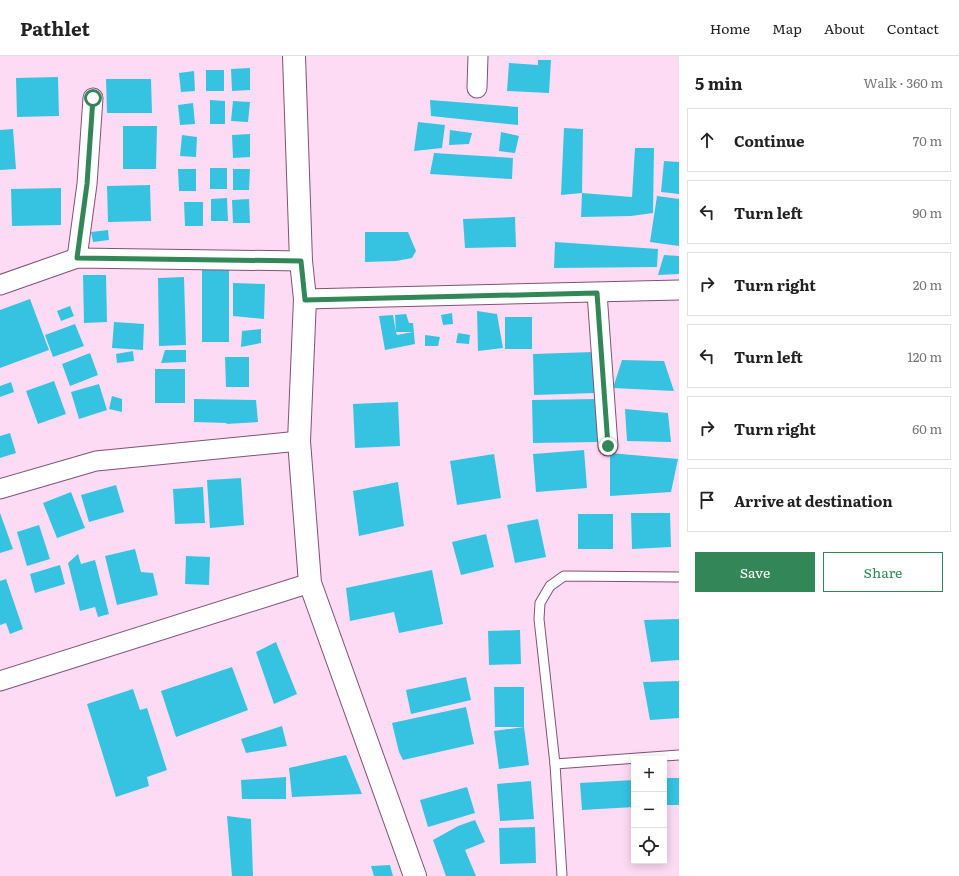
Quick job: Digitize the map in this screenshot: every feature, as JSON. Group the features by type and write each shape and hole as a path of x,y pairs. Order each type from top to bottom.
{"main road":[{"path":"294,56 301,261 305,300 299,441 310,583 415,876"}],"street":[{"path":"476,88 478,56"},
{"path":"77,258 87,184 93,98"},
{"path":"0,286 77,258 301,261"},
{"path":"305,300 679,290"},
{"path":"597,293 608,446"},
{"path":"0,489 96,461 299,441"},
{"path":"0,681 310,583"}],"lane":[{"path":"562,876 555,764 539,619 540,603 550,586 564,576 679,577"},
{"path":"555,764 679,755"}],"building":[{"path":"538,60 551,60 549,93 507,91 509,63 538,65"},
{"path":"250,68 250,90 232,91 231,69"},
{"path":"206,70 224,70 224,91 206,91"},
{"path":"194,71 195,91 181,92 179,73"},
{"path":"58,77 59,116 17,117 16,78"},
{"path":"106,79 151,79 152,113 107,113"},
{"path":"210,100 225,101 225,124 210,124"},
{"path":"430,100 518,107 518,125 431,116"},
{"path":"233,101 250,102 248,122 231,121"},
{"path":"193,103 195,124 180,125 178,105"},
{"path":"418,122 445,125 442,148 414,151"},
{"path":"123,126 157,126 156,169 123,169"},
{"path":"564,128 583,129 582,193 561,195"},
{"path":"13,129 16,169 0,170 0,130"},
{"path":"450,130 472,133 469,144 449,145"},
{"path":"501,132 519,136 515,153 499,151"},
{"path":"250,134 250,157 233,158 232,135"},
{"path":"182,135 197,137 196,157 180,156"},
{"path":"635,148 654,148 653,213 631,216 581,217 582,193 632,197"},
{"path":"434,153 513,158 512,179 430,174"},
{"path":"664,161 679,162 679,194 661,192"},
{"path":"210,168 227,168 227,189 210,189"},
{"path":"178,169 196,169 196,191 179,191"},
{"path":"233,169 250,169 249,190 233,190"},
{"path":"150,185 151,221 108,222 107,186"},
{"path":"61,188 61,225 12,226 11,189"},
{"path":"657,196 679,199 679,246 650,242"},
{"path":"227,198 228,221 211,221 211,199"},
{"path":"249,199 250,223 233,223 232,200"},
{"path":"184,202 203,202 203,226 185,226"},
{"path":"515,217 516,247 465,248 463,219"},
{"path":"108,230 109,240 93,242 91,232"},
{"path":"365,232 408,232 416,251 412,258 396,261 365,262"},
{"path":"555,242 658,249 657,267 554,268"},
{"path":"664,255 679,256 679,274 658,275"},
{"path":"202,270 229,270 229,342 202,342"},
{"path":"83,275 106,275 107,322 84,323"},
{"path":"184,277 186,345 159,346 158,278"},
{"path":"233,283 265,284 264,319 233,316"},
{"path":"30,299 49,350 0,368 0,310"},
{"path":"70,306 74,316 61,321 57,311"},
{"path":"477,311 497,314 503,348 478,351"},
{"path":"452,313 453,324 443,325 441,315"},
{"path":"406,314 409,323 413,323 415,344 385,350 379,316 393,315 396,332 395,315","holes":["396,332 413,332 397,335"]},
{"path":"505,317 532,317 532,349 505,349"},
{"path":"114,322 144,324 143,350 112,348"},
{"path":"75,324 84,346 53,357 45,335"},
{"path":"261,329 261,343 241,347 242,331"},
{"path":"458,333 470,335 469,344 456,343"},
{"path":"425,335 440,337 438,346 425,346"},
{"path":"165,350 186,350 186,362 161,363"},
{"path":"133,351 134,361 117,363 116,354"},
{"path":"593,352 595,393 534,395 533,354"},
{"path":"90,353 98,375 70,386 62,364"},
{"path":"225,357 249,357 249,387 226,387"},
{"path":"622,360 664,361 674,391 613,388"},
{"path":"155,369 185,369 185,403 155,403"},
{"path":"54,381 66,414 38,424 26,391"},
{"path":"11,382 14,392 0,397 0,386"},
{"path":"99,384 107,410 79,419 71,392"},
{"path":"112,396 122,399 122,412 109,409"},
{"path":"194,399 256,400 258,422 226,424 227,423 194,422"},
{"path":"597,399 598,442 533,443 532,400"},
{"path":"398,402 400,446 355,448 353,404"},
{"path":"625,409 668,413 671,442 627,441"},
{"path":"10,433 16,453 0,458 0,436"},
{"path":"584,450 587,488 536,492 533,454"},
{"path":"610,453 678,459 671,492 610,496"},
{"path":"494,454 501,498 457,505 450,461"},
{"path":"241,478 244,525 210,528 207,480"},
{"path":"398,482 404,526 359,536 353,491"},
{"path":"116,485 124,512 89,522 81,495"},
{"path":"203,487 205,523 175,524 173,489"},
{"path":"71,492 85,528 57,538 43,503"},
{"path":"0,513 13,549 0,553"},
{"path":"631,513 670,513 671,547 632,549"},
{"path":"578,514 613,514 613,549 578,549"},
{"path":"538,519 546,557 515,563 507,525"},
{"path":"39,525 50,559 27,566 17,532"},
{"path":"486,534 494,567 461,575 452,542"},
{"path":"135,549 141,572 153,573 158,595 117,605 105,556"},
{"path":"78,554 81,564 95,560 109,614 98,617 95,607 80,611 68,563"},
{"path":"186,556 210,557 209,585 185,584"},
{"path":"60,565 65,584 35,593 30,574"},
{"path":"432,570 443,624 399,633 394,612 350,621 346,588"},
{"path":"6,579 23,629 10,634 6,623 0,625 0,581"},
{"path":"679,619 679,660 651,662 644,620"},
{"path":"520,630 521,664 489,665 488,631"},
{"path":"276,642 297,694 274,704 256,652"},
{"path":"232,667 248,710 176,737 161,691"},
{"path":"466,677 471,700 411,714 406,690"},
{"path":"679,681 679,718 650,720 643,682"},
{"path":"494,687 524,687 524,727 495,727"},
{"path":"133,689 140,710 147,708 167,770 147,777 149,786 116,797 87,704"},
{"path":"466,707 474,744 403,760 399,752 392,723"},
{"path":"282,726 287,746 246,753 241,739"},
{"path":"524,727 529,765 499,769 494,731"},
{"path":"346,755 362,794 292,797 289,768"},
{"path":"286,777 286,799 242,799 241,780"},
{"path":"667,778 679,778 679,805 667,805"},
{"path":"631,780 631,807 582,810 580,783"},
{"path":"531,781 534,819 500,821 497,784"},
{"path":"467,787 475,813 428,827 420,800"},
{"path":"227,816 251,819 253,876 232,876"},
{"path":"475,820 485,842 465,850 476,876 446,876 433,840 458,826"},
{"path":"535,827 536,863 500,864 499,828"},
{"path":"390,865 393,876 374,876 371,866"}],"route":[{"path":"93,98 87,184 77,258 301,261 305,300 597,293 608,446"}]}
